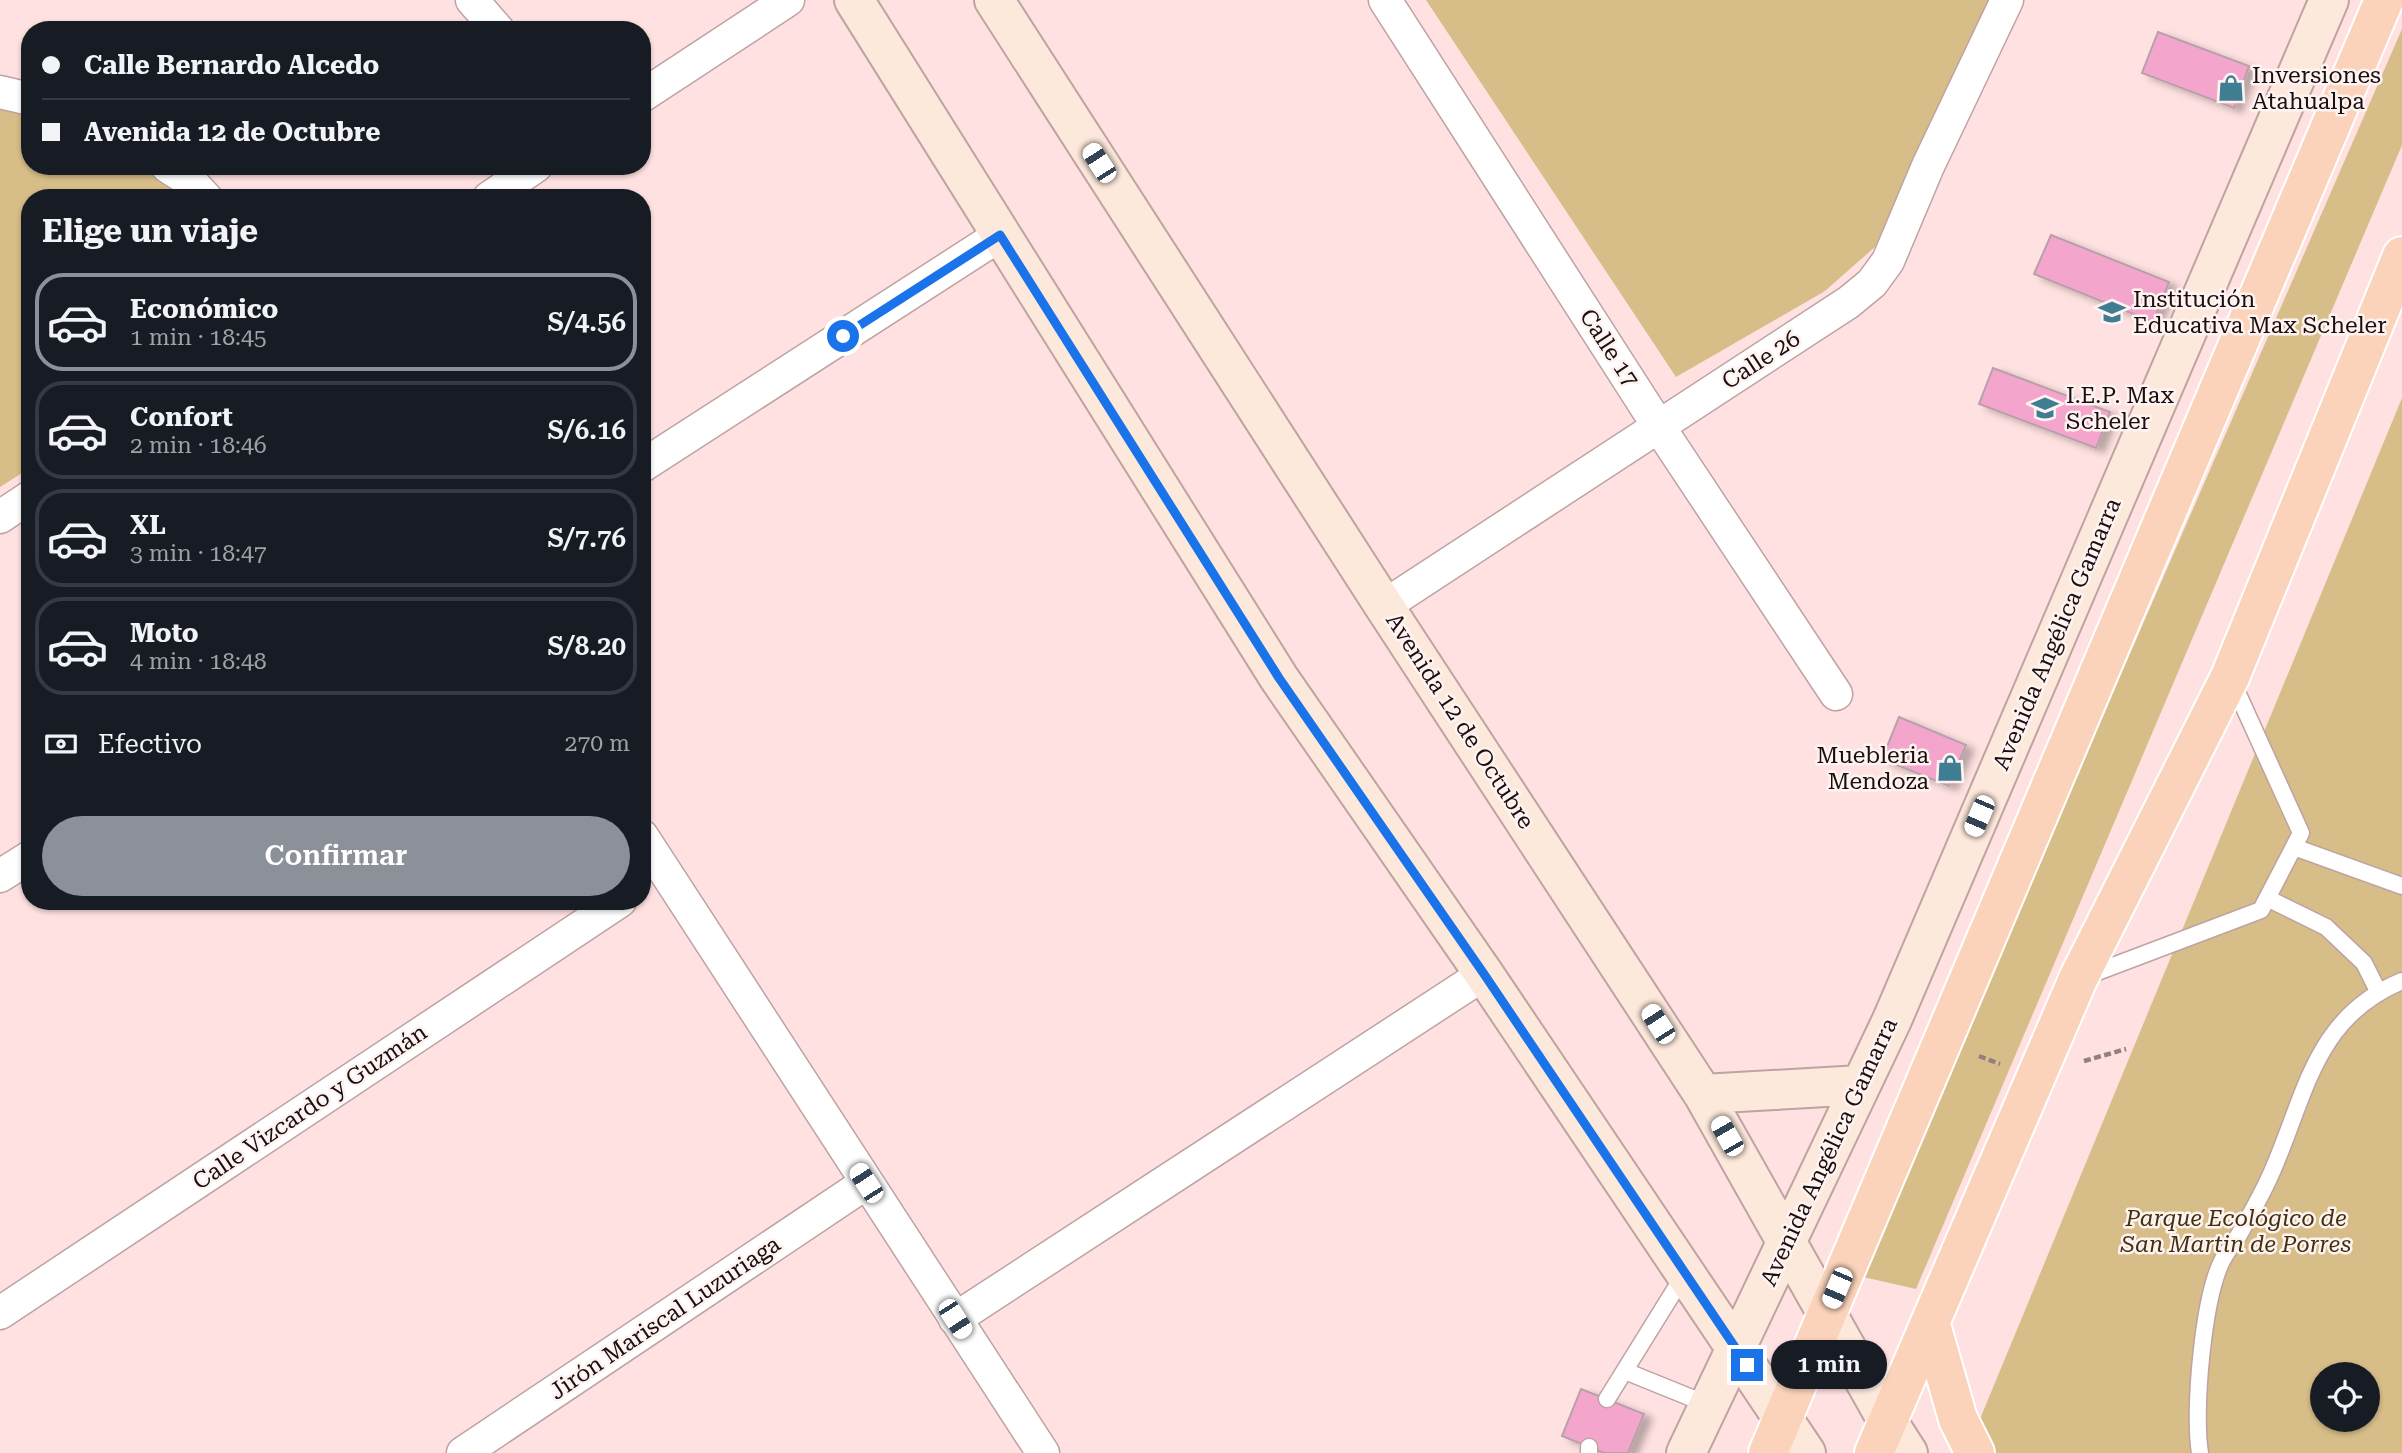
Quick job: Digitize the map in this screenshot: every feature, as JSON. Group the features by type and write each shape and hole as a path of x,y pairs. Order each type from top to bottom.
{"main road":[{"path":"854,0 1279,678 1484,974 1736,1347 1775,1436 1806,1453"},
{"name":"Avenida 12 de Octubre","path":"994,0 1384,606 1703,1094 1826,1312 1890,1443"},
{"name":"Avenida Angélica Gamarra","path":"1686,1453 1892,1020 2329,0"},
{"path":"1775,1436 2384,0"},
{"path":"1890,1443 1931,1325 2078,979 2230,677 2402,256"},
{"path":"1703,1094 1861,1085"},
{"path":"1931,1325 1958,1419 1975,1453"}],"street":[{"path":"472,0 490,21"},
{"path":"651,90 788,0"},
{"name":"Calle 17","path":"1385,0 1659,427 1836,694"},
{"name":"Calle 26","path":"1384,606 1849,302 1871,283 1888,261 1928,166 2007,0"},
{"path":"0,92 21,97"},
{"path":"181,175 198,189"},
{"path":"502,189 523,175"},
{"path":"651,460 1000,235"},
{"path":"0,517 21,503"},
{"path":"0,876 21,863"},
{"path":"654,879 866,1183 1042,1453"},
{"name":"Calle Vizcardo y Guzmán","path":"0,1313 606,910"},
{"path":"955,1319 1484,974"},
{"name":"Jirón Mariscal Luzuriaga","path":"463,1453 866,1183"}],"lane":[{"path":"2078,979 2260,910 2294,847 2301,833 2230,677"},
{"path":"2294,847 2402,886"},
{"path":"2267,898 2326,927 2364,963 2378,991"},
{"path":"2200,1453 2198,1403 2203,1345 2211,1291 2222,1260 2240,1233 2274,1169 2314,1064 2334,1032 2378,991 2402,981"},
{"path":"1607,1399 1686,1273"},
{"path":"1625,1371 1709,1405"}],"path":[{"path":"2072,1064 2126,1049"},
{"path":"1971,1053 2010,1068"}],"green space":[{"path":"1426,0 1989,0 1876,246 1825,291 1676,377"},
{"path":"2402,29 2402,145 1916,1289 1859,1276"},
{"path":"0,102 21,108 21,175 169,175 189,189 21,189 21,474 0,487"},
{"name":"Parque Ecológico de San Martin de Porres","path":"2402,398 2402,1453 1984,1453 1973,1436"}],"building":[{"path":"2158,32 2249,66 2234,108 2142,73"},
{"path":"2051,235 2169,282 2153,322 2034,274"},
{"name":"I.E.P. Max Scheler","path":"1993,368 2110,412 2096,448 1979,404"},
{"path":"1899,717 1966,745 1949,786 1882,759"},
{"path":"1581,1389 1644,1414 1628,1453 1604,1453 1562,1436"}],"place":[{"name":"Inversiones Atahualpa","path":"2231,88"},
{"name":"Institución Educativa Max Scheler","path":"2112,312"},
{"name":"I.E.P. Max Scheler","path":"2045,408"},
{"name":"Muebleria Mendoza","path":"1950,768"}],"route":[{"path":"843,336 1000,235 1279,678 1484,974 1747,1365"}]}
